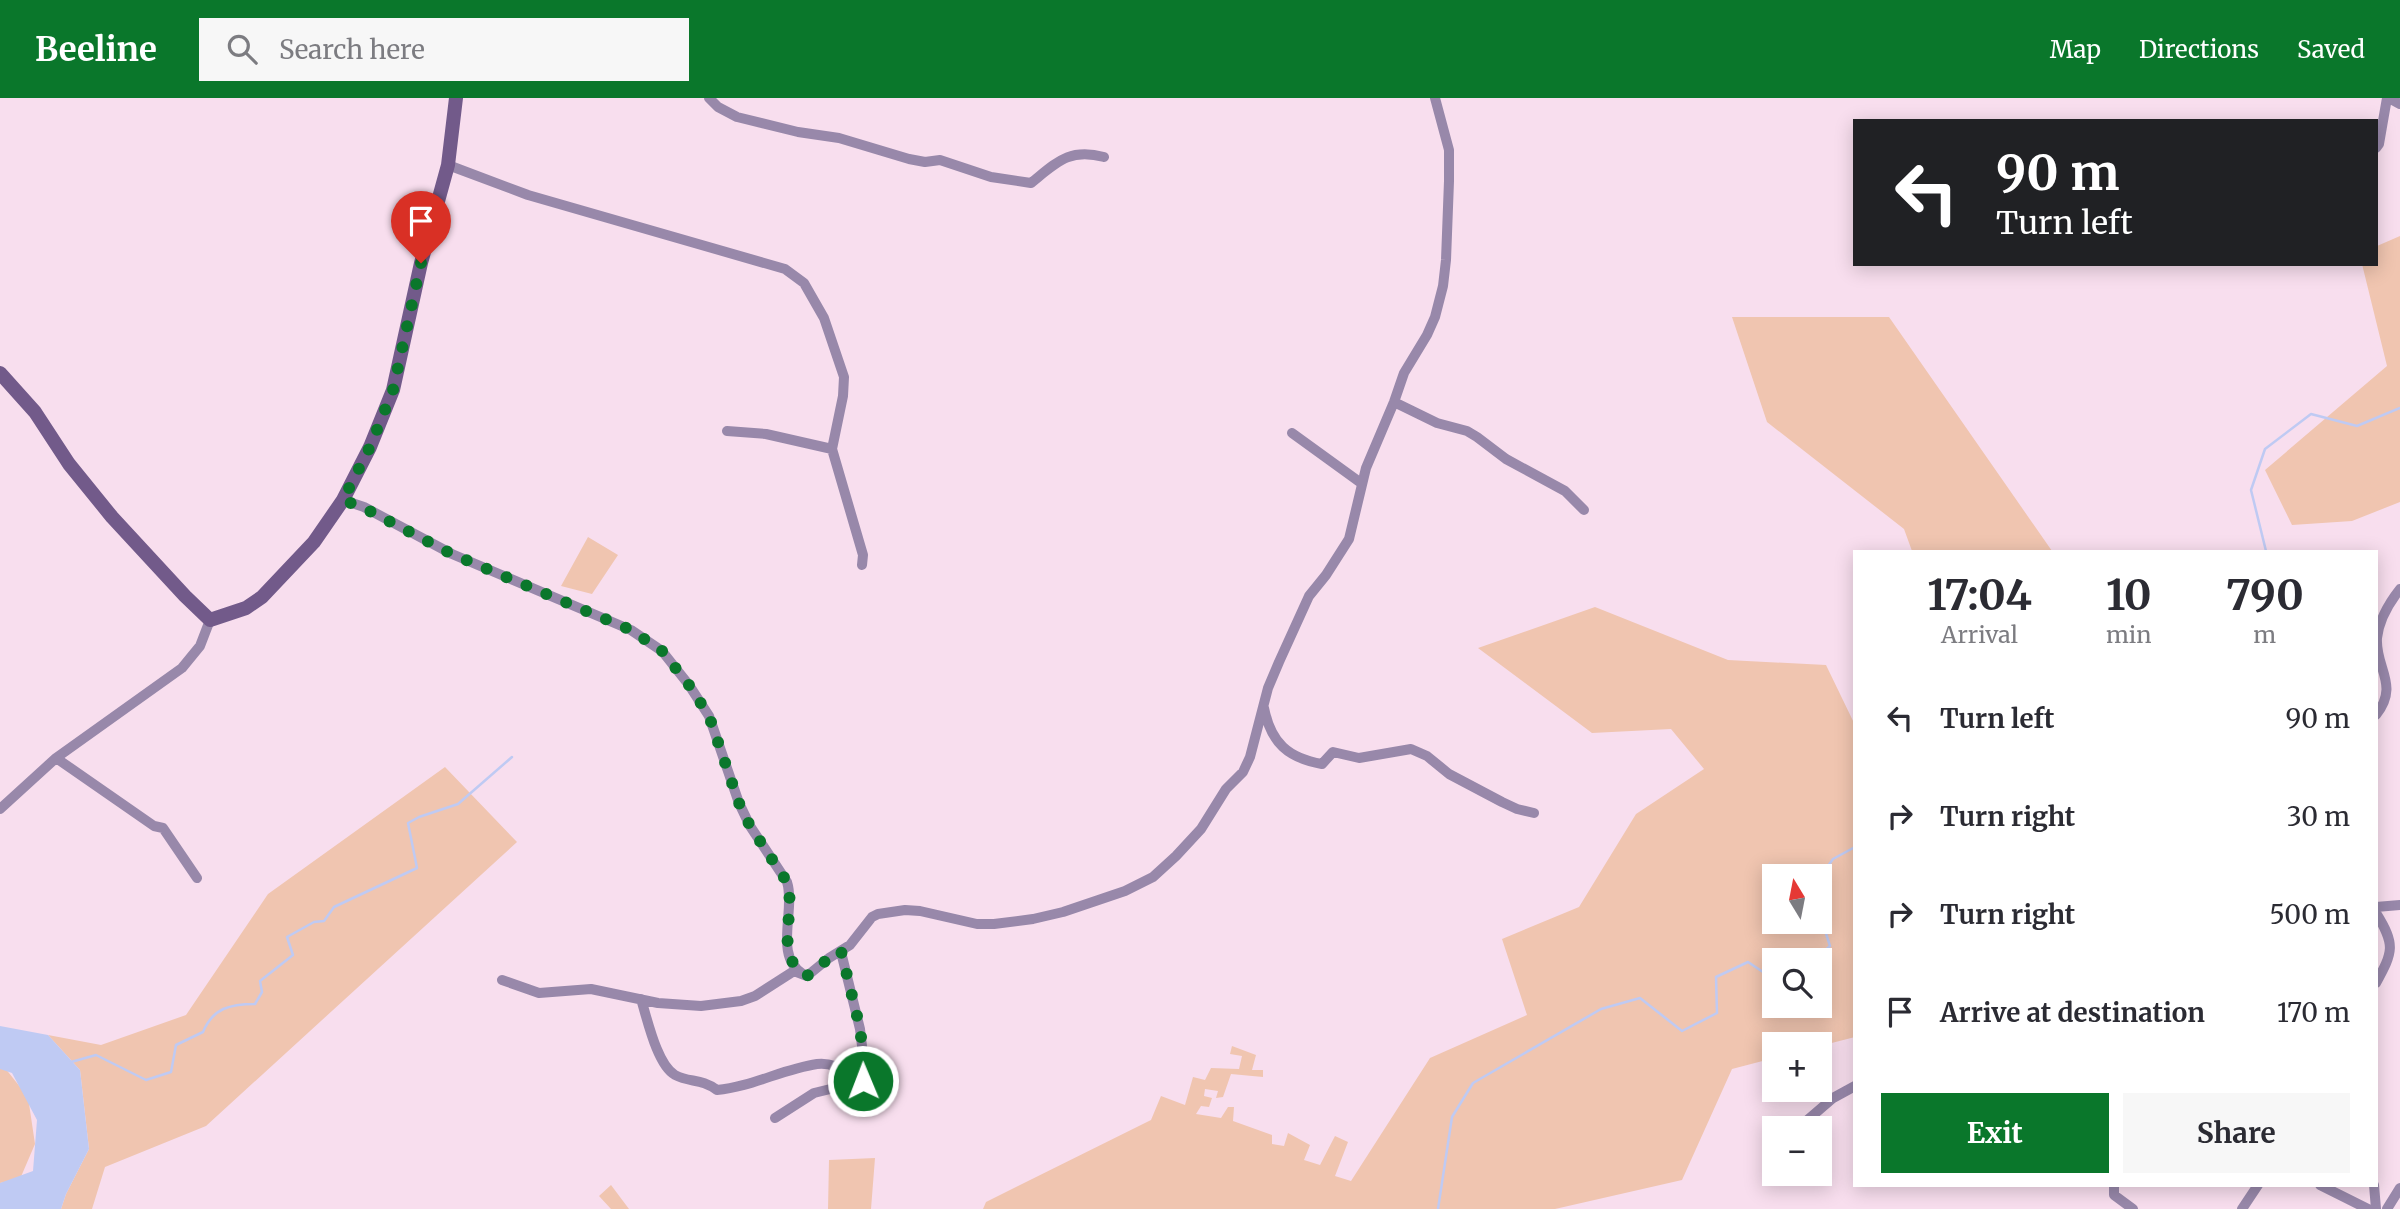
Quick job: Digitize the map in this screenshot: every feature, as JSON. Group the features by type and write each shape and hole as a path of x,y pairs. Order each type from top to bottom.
{"main road":[{"path":"0,373 35,412 69,464 112,517 209,620 246,607 262,597 314,542 343,500 370,447 393,390 421,263 449,165 456,98"}],"street":[{"path":"709,98 718,107 737,117 798,132 839,138 925,162 940,160 1010,181 1031,183 1069,156 1084,152 1104,157"},
{"path":"807,976 850,945 872,917 890,911 919,911 978,924 1007,923 1063,912 1125,891 1165,868 1201,829 1226,789 1243,772 1250,757 1263,704 1309,596 1349,539 1362,483 1404,373 1435,317 1446,260 1448,150 1435,98"},
{"path":"2378,145 2388,98 2400,104"},
{"path":"449,165 528,195 785,269 804,283 824,318 844,377 843,396 832,449 863,555 862,565"},
{"path":"1394,402 1437,423 1467,431 1478,437 1506,459 1565,491 1584,510"},
{"path":"727,432 766,434 832,449"},
{"path":"1292,433 1362,483"},
{"path":"343,500 364,508 452,554 631,630 662,651 709,716 739,803 750,826 787,882 790,891 787,945 789,957 798,971 807,976"},
{"path":"2378,635 2384,613 2400,589"},
{"path":"0,809 56,758 182,668 200,646 209,620"},
{"path":"2378,644 2389,681 2384,706 2378,713"},
{"path":"1263,704 1268,729 1275,739 1293,755 1308,762 1322,764 1333,752 1359,758 1411,749 1427,756 1449,774 1486,794 1517,810 1534,813"},
{"path":"56,758 154,826 163,828 197,878"},
{"path":"2378,907 2400,905"},
{"path":"2378,916 2392,944 2391,956 2378,979"},
{"path":"775,1118 814,1093 863,1081 867,1067 841,951"},
{"path":"502,980 539,993 591,989 658,1003 701,1006 727,1004 755,996 794,971 807,976"},
{"path":"641,999 653,1038 669,1071 677,1076 708,1084 716,1090 803,1066 825,1063 842,1069 864,1063"},
{"path":"1812,1116 1833,1098 1853,1087"},
{"path":"2114,1187 2114,1195 2133,1209"},
{"path":"2242,1209 2257,1187"},
{"path":"2324,1187 2368,1209"},
{"path":"2374,1187 2376,1209"},
{"path":"2388,1209 2400,1188"}],"shaded area":[{"path":"2400,236 2400,502 2352,521 2292,525 2265,470 2387,366 2362,266 2378,266 2378,246"},
{"path":"1732,317 1889,317 2051,550 1912,550 1904,529 1767,422"},
{"path":"588,537 618,555 592,594 561,586"},
{"path":"1595,607 1728,660 1826,665 1853,721 1853,1038 1832,1043 1832,1032 1762,1032 1762,1061 1732,1069 1682,1180 1555,1209 983,1209 986,1202 1151,1120 1161,1096 1185,1105 1193,1077 1205,1080 1211,1068 1239,1069 1242,1056 1230,1054 1232,1046 1256,1055 1252,1070 1263,1070 1263,1077 1231,1074 1223,1097 1216,1098 1218,1091 1205,1089 1204,1096 1212,1098 1209,1107 1201,1106 1196,1114 1221,1118 1228,1107 1234,1107 1233,1121 1272,1135 1272,1144 1284,1146 1288,1133 1310,1145 1304,1160 1320,1165 1335,1136 1348,1142 1335,1176 1351,1181 1430,1058 1527,1015 1502,939 1579,907 1636,814 1704,769 1671,729 1592,733 1478,648"},
{"path":"445,767 517,842 206,1126 105,1167 92,1209 61,1209 89,1149 80,1070 48,1035 101,1045 186,1015 268,894"},
{"path":"0,1067 5,1068 28,1097 35,1144 20,1179 0,1183"},
{"path":"875,1158 871,1209 828,1209 829,1160"},
{"path":"611,1185 629,1209 611,1209 599,1196"}],"water":[{"path":"0,1026 48,1035 80,1070 89,1149 61,1209 0,1209 0,1183 33,1171 37,1120 12,1073 0,1069"}],"waterway":[{"path":"2266,550 2251,490 2265,449 2311,414 2357,426 2400,408"},
{"path":"71,1062 96,1055 146,1080 171,1072 176,1045 203,1032 212,1017 223,1009 255,1004 262,992 260,981 293,955 287,937 314,922 324,921 334,907 417,868 408,823 458,804 512,757"},
{"path":"1829,864 1833,859 1853,848"},
{"path":"1826,934 1830,946 1828,948"},
{"path":"1438,1209 1452,1117 1473,1083 1601,1009 1640,998 1682,1031 1717,1013 1716,977 1748,962 1762,971"}],"route":[{"path":"421,263 393,390 370,447 343,500 418,534 452,554 631,630 662,651 709,716 739,803 757,838 787,882 790,891 787,945 789,957 798,971 807,976 841,951 867,1067 863,1081"}]}
